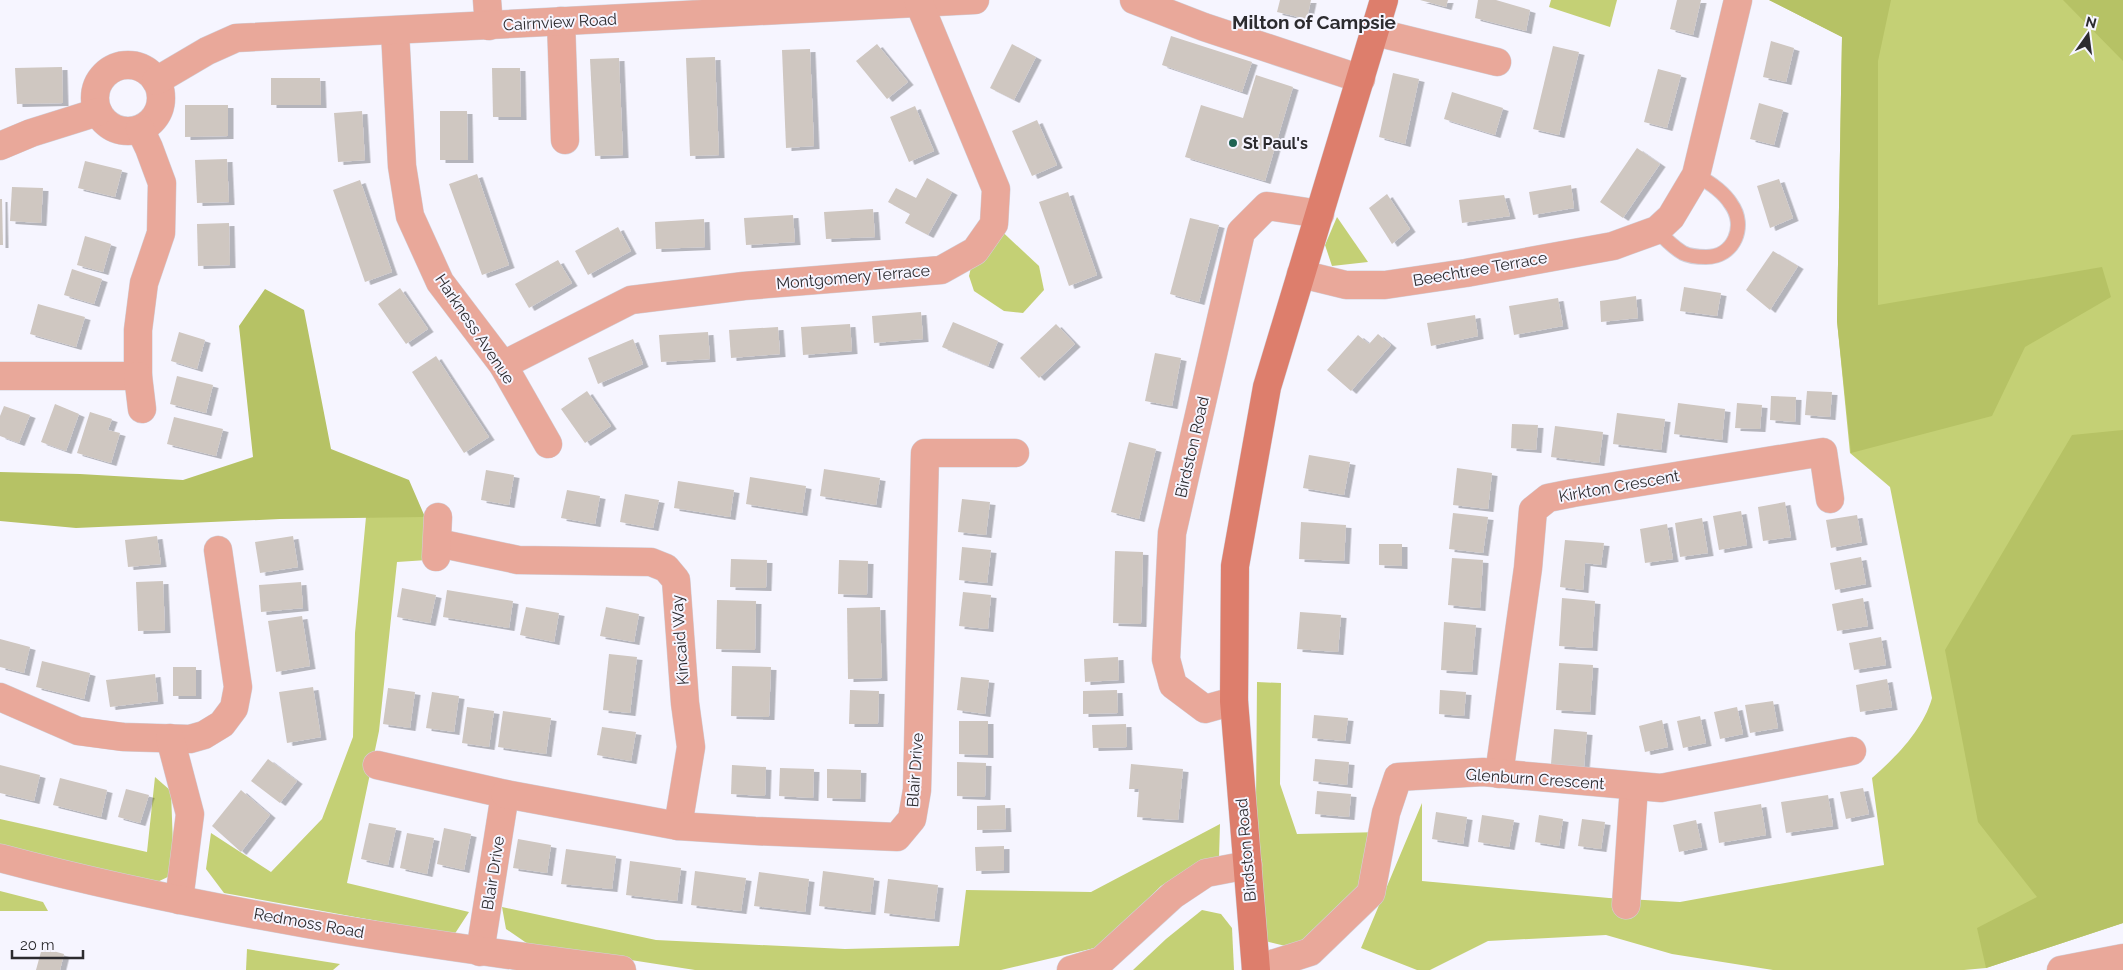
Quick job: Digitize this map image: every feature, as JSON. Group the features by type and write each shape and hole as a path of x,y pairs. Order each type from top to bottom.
{"main road":[{"name":"Birdston Road","path":"1256,970 1234,701 1235,566 1267,387 1384,0"}],"street":[{"name":"Cairnview Road","path":"156,81 208,51 236,38 395,31 488,13 561,21 825,4 919,3 975,0"},
{"name":"Beechtree Terrace","path":"1300,274 1346,285 1385,285 1466,273 1613,246 1657,230 1671,217 1696,174 1738,0"},
{"path":"1141,1 1204,27 1361,79"},
{"name":"Montgomery Terrace","path":"502,366 631,300 744,286 941,270 975,251 994,224 996,189 919,3"},
{"path":"561,21 564,140"},
{"name":"Harkness Avenue","path":"395,31 402,166 410,216 440,282 502,366 548,444"},
{"path":"1375,32 1497,62"},
{"path":"128,65 149,73 156,81 160,98 157,114 150,123 130,131 120,130 104,120 98,112 95,102 96,91 100,80 112,70 128,65"},
{"path":"0,146 31,133 98,112"},
{"path":"140,128 162,183 161,233 144,283 138,330 138,376 142,408"},
{"name":"Birdston Road","path":"1234,701 1205,709 1172,685 1166,658 1172,533 1241,232 1267,206 1320,214"},
{"path":"0,376 138,376"},
{"name":"Kirkton Crescent","path":"1499,774 1528,568 1533,510 1548,498 1573,493 1823,452 1830,499"},
{"name":"Blair Drive","path":"377,765 505,794 678,826 897,837 912,819 917,790 925,453 1015,453"},
{"name":"Kincaid Way","path":"437,539 518,560 651,562 666,568 676,580 685,703 691,748 678,826"},
{"path":"0,697 78,731 123,737 190,739 204,735 222,724 234,708 238,687 218,550"},
{"path":"170,738 190,814 180,900"},
{"name":"Glenburn Crescent","path":"1256,970 1310,952 1371,893 1386,813 1398,777 1483,772 1660,788 1852,751"},
{"path":"1626,905 1634,786"},
{"name":"Blair Drive","path":"480,952 505,794"},
{"name":"Redmoss Road","path":"0,858 180,900 480,952 622,970"},
{"path":"1071,970 1101,961 1173,896 1206,873 1248,865"},
{"path":"2061,970 2123,958"}],"lane":[{"path":"1657,230 1669,243 1685,254 1700,257 1713,257 1725,252 1734,242 1738,232 1738,219 1732,204 1709,182 1696,174"}],"green space":[{"path":"1551,0 1617,0 1610,27 1549,7"},
{"path":"1769,0 2123,0 2123,923 1986,968 1964,970 1773,970 1672,954 1606,935 1488,941 1430,970 1417,970 1361,948 1422,803 1422,881 1609,898 1680,902 1884,865 1872,778 1908,742 1928,710 1932,698 1890,487 1850,453 1837,321 1842,37"},
{"path":"1769,0 1891,0 1878,61 1878,305 2102,267 2111,297 2025,347 1992,416 1851,453 1837,321 1842,37"},
{"path":"2063,0 2123,0 2123,61"},
{"path":"1337,217 1368,262 1332,266 1325,245"},
{"path":"994,224 1039,266 1044,290 1023,313 1004,311 974,291 969,276 975,251"},
{"path":"265,289 304,310 331,449 409,480 425,517 280,519 76,528 0,521 0,472 183,480 253,457 239,326"},
{"path":"2123,430 2123,923 1986,968 1977,928 2037,897 1978,822 1945,650 2072,435"},
{"path":"366,517 425,517 427,560 397,562 379,731 347,883 469,912 454,935 224,893 206,869 211,833 271,872 322,819 353,737 355,633"},
{"path":"1257,682 1281,683 1280,784 1297,834 1382,832 1371,893 1310,952 1265,941 1256,805"},
{"path":"155,777 171,791 174,874 153,884 0,845 0,819 147,852"},
{"path":"1220,824 1219,858 1161,886 1099,947 1001,970 695,970 528,944 506,929 502,907 656,940 845,949 959,946 966,890 1091,892"},
{"path":"0,891 43,902 48,911 0,911"},
{"path":"1202,910 1221,914 1232,928 1234,970 1133,970 1166,939"},
{"path":"247,949 340,964 333,970 246,970"}],"building":[{"path":"1280,0 1311,0 1307,19 1277,12"},
{"path":"1420,0 1448,0 1446,7"},
{"path":"1478,0 1496,0 1530,10 1526,31 1475,18"},
{"path":"1677,0 1701,0 1693,35 1670,29"},
{"path":"1171,36 1252,62 1242,92 1162,65"},
{"path":"1771,41 1794,48 1786,82 1763,77"},
{"path":"877,44 908,82 887,99 856,61"},
{"path":"1012,44 1036,57 1014,100 990,88"},
{"path":"1553,46 1579,52 1559,135 1533,129"},
{"path":"810,49 814,146 786,148 782,50"},
{"path":"715,57 719,155 690,156 686,58"},
{"path":"619,58 623,155 595,156 590,59"},
{"path":"62,67 63,103 17,104 15,68"},
{"path":"492,68 520,68 521,117 493,117"},
{"path":"1658,69 1681,75 1667,128 1644,122"},
{"path":"1393,73 1419,79 1405,144 1379,137"},
{"name":"St Paul's","path":"1256,75 1293,87 1265,181 1185,157 1201,105 1243,118"},
{"path":"271,78 320,78 321,105 271,105"},
{"path":"1452,92 1503,108 1495,135 1444,119"},
{"path":"1759,103 1783,110 1774,145 1750,139"},
{"path":"185,105 228,105 228,136 185,137"},
{"path":"915,106 934,151 909,162 890,117"},
{"path":"362,111 365,160 338,162 334,113"},
{"path":"440,111 467,111 468,160 440,160"},
{"path":"1037,120 1057,165 1032,176 1012,131"},
{"path":"1637,148 1660,164 1623,218 1600,202"},
{"path":"227,159 229,202 197,203 195,160"},
{"path":"85,161 122,170 115,197 78,188"},
{"path":"477,174 509,265 482,275 449,184"},
{"path":"927,178 952,192 928,235 905,223 910,214 888,202 896,188 916,198"},
{"path":"1779,179 1793,218 1770,228 1757,186"},
{"path":"360,180 392,272 365,282 333,190"},
{"path":"1571,185 1574,208 1533,215 1529,192"},
{"path":"12,187 43,188 41,223 10,221"},
{"path":"1068,192 1097,275 1069,286 1039,202"},
{"path":"1387,194 1410,229 1392,244 1369,208"},
{"path":"1504,195 1510,216 1462,223 1459,200"},
{"path":"0,199 2,199 3,245 0,245"},
{"path":"873,209 875,237 826,239 824,212"},
{"path":"793,215 795,242 746,245 744,218"},
{"path":"1190,218 1219,225 1199,302 1170,294"},
{"path":"704,219 705,247 656,249 655,222"},
{"path":"229,223 230,265 198,266 197,224"},
{"path":"618,227 631,251 588,275 575,251"},
{"path":"85,236 111,244 103,272 77,265"},
{"path":"1773,251 1798,266 1770,310 1746,290"},
{"path":"558,260 572,283 529,308 515,284"},
{"path":"72,269 102,279 94,304 64,295"},
{"path":"1684,287 1721,293 1717,316 1680,311"},
{"path":"400,288 428,329 406,344 378,304"},
{"path":"1636,296 1638,318 1601,322 1600,301"},
{"path":"1558,298 1563,326 1514,335 1509,306"},
{"path":"38,304 85,317 76,347 30,334"},
{"path":"921,312 923,339 874,343 872,316"},
{"path":"1475,315 1478,336 1431,346 1427,323"},
{"path":"953,322 998,341 988,366 942,347"},
{"path":"850,324 852,351 803,355 801,327"},
{"path":"1056,324 1075,344 1039,378 1020,358"},
{"path":"778,327 780,354 731,358 729,330"},
{"path":"179,332 205,340 197,369 171,361"},
{"path":"708,332 710,359 661,362 659,335"},
{"path":"1378,334 1391,345 1351,391 1327,370 1358,335 1369,344"},
{"path":"633,339 643,364 598,384 588,358"},
{"path":"1155,353 1181,358 1172,406 1145,401"},
{"path":"436,356 489,437 464,453 412,372"},
{"path":"177,376 213,385 206,413 170,404"},
{"path":"587,391 611,426 585,443 561,409"},
{"path":"1807,391 1832,392 1830,417 1805,415"},
{"path":"1771,396 1796,397 1795,422 1770,420"},
{"path":"1678,403 1725,409 1722,440 1674,434"},
{"path":"1737,403 1762,405 1760,429 1735,428"},
{"path":"55,404 79,414 66,451 41,442"},
{"path":"4,406 30,415 19,443 0,436 0,416"},
{"path":"90,412 112,419 108,430 120,433 111,463 77,453"},
{"path":"1617,413 1665,419 1661,450 1613,444"},
{"path":"174,417 223,429 216,456 167,444"},
{"path":"1512,424 1538,425 1536,450 1511,448"},
{"path":"1555,426 1603,432 1599,463 1551,457"},
{"path":"1129,442 1156,449 1139,519 1111,512"},
{"path":"1309,455 1350,462 1344,495 1303,488"},
{"path":"1457,468 1492,473 1488,509 1453,505"},
{"path":"824,469 880,478 876,505 820,496"},
{"path":"486,470 514,475 509,505 481,500"},
{"path":"750,477 806,486 802,513 746,504"},
{"path":"678,481 734,490 730,517 674,508"},
{"path":"567,490 600,496 595,524 561,518"},
{"path":"625,494 659,500 653,528 620,522"},
{"path":"962,499 990,502 986,535 958,532"},
{"path":"1785,502 1791,537 1763,541 1758,507"},
{"path":"1741,511 1747,545 1719,550 1713,516"},
{"path":"1453,513 1488,517 1483,553 1449,549"},
{"path":"1857,515 1862,542 1831,548 1826,520"},
{"path":"1702,518 1708,553 1680,557 1675,523"},
{"path":"1301,522 1346,525 1344,561 1299,559"},
{"path":"1667,524 1673,559 1645,563 1640,529"},
{"path":"157,536 161,564 128,567 125,540"},
{"path":"293,536 298,567 260,573 255,542"},
{"path":"1565,540 1604,543 1601,565 1585,563 1583,590 1560,587"},
{"path":"1379,544 1402,544 1402,566 1379,565"},
{"path":"962,547 991,550 987,583 959,580"},
{"path":"1115,551 1143,552 1141,624 1113,623"},
{"path":"1861,557 1866,584 1835,590 1830,563"},
{"path":"1452,558 1483,560 1480,608 1448,605"},
{"path":"731,559 767,560 766,588 730,587"},
{"path":"839,560 868,561 867,595 838,594"},
{"path":"163,581 165,630 138,631 136,582"},
{"path":"301,582 303,608 261,612 259,585"},
{"path":"402,588 436,595 430,623 397,617"},
{"path":"447,590 513,601 509,628 443,617"},
{"path":"963,592 991,595 988,629 959,626"},
{"path":"1562,598 1595,601 1592,648 1559,646"},
{"path":"1863,598 1868,626 1837,631 1832,604"},
{"path":"717,600 756,601 755,650 716,649"},
{"path":"526,607 559,613 554,642 520,635"},
{"path":"606,607 639,614 634,642 600,636"},
{"path":"880,607 882,678 848,679 847,608"},
{"path":"1300,612 1341,615 1338,652 1297,649"},
{"path":"302,616 310,666 276,672 268,621"},
{"path":"1444,622 1476,625 1472,672 1441,670"},
{"path":"1881,637 1886,665 1854,670 1849,643"},
{"path":"0,639 30,647 24,673 0,667"},
{"path":"609,654 637,657 630,713 603,710"},
{"path":"1118,657 1119,680 1085,682 1084,659"},
{"path":"42,661 90,673 84,699 36,687"},
{"path":"1559,663 1593,665 1590,712 1556,710"},
{"path":"732,666 771,667 769,717 731,716"},
{"path":"173,667 196,667 196,696 173,696"},
{"path":"155,674 158,701 110,707 106,680"},
{"path":"961,677 989,680 985,714 957,710"},
{"path":"1887,679 1892,707 1860,712 1856,685"},
{"path":"313,687 321,737 287,743 279,692"},
{"path":"388,688 415,692 410,728 383,724"},
{"path":"850,690 879,691 878,724 849,724"},
{"path":"1117,690 1118,713 1083,714 1083,691"},
{"path":"1440,690 1466,692 1464,716 1439,714"},
{"path":"432,692 459,696 454,732 426,728"},
{"path":"1773,701 1778,728 1750,733 1745,705"},
{"path":"467,707 494,711 489,747 462,743"},
{"path":"1737,707 1743,734 1720,739 1714,712"},
{"path":"503,711 551,718 546,754 498,747"},
{"path":"1314,715 1348,718 1345,741 1312,738"},
{"path":"1700,716 1706,743 1683,748 1677,721"},
{"path":"1662,720 1668,747 1645,752 1639,726"},
{"path":"959,721 988,721 988,755 959,754"},
{"path":"1126,724 1127,747 1093,748 1092,725"},
{"path":"602,727 636,732 631,761 597,755"},
{"path":"1554,729 1587,732 1584,767 1551,764"},
{"path":"268,759 297,781 280,803 251,781"},
{"path":"1315,759 1349,762 1347,785 1313,781"},
{"path":"957,762 986,763 985,797 957,796"},
{"path":"1131,764 1183,769 1178,820 1137,817 1139,789 1129,789"},
{"path":"0,765 40,775 34,801 0,793"},
{"path":"732,765 766,767 765,796 731,794"},
{"path":"780,768 814,769 813,798 779,796"},
{"path":"827,769 861,770 860,799 827,798"},
{"path":"60,778 107,790 101,817 53,805"},
{"path":"1863,788 1869,814 1846,819 1840,792"},
{"path":"126,789 149,795 140,823 118,817"},
{"path":"241,790 270,815 241,852 212,826"},
{"path":"1317,791 1351,794 1349,817 1315,814"},
{"path":"1828,795 1833,826 1786,833 1781,802"},
{"path":"1761,804 1766,835 1719,843 1714,812"},
{"path":"1005,805 1006,829 977,830 977,806"},
{"path":"1436,812 1467,817 1463,844 1432,839"},
{"path":"1482,815 1514,820 1509,847 1478,842"},
{"path":"1539,815 1563,819 1559,846 1535,842"},
{"path":"1582,819 1605,822 1601,849 1578,846"},
{"path":"1696,820 1702,847 1679,852 1673,825"},
{"path":"369,823 396,828 388,865 361,859"},
{"path":"444,828 471,834 464,870 437,864"},
{"path":"407,833 434,838 427,874 400,868"},
{"path":"518,839 551,845 547,873 513,868"},
{"path":"1004,846 1004,870 976,871 975,847"},
{"path":"566,849 616,856 612,889 561,884"},
{"path":"630,861 681,868 677,901 626,895"},
{"path":"695,871 746,878 741,911 691,905"},
{"path":"823,871 874,878 870,912 819,906"},
{"path":"759,872 809,879 805,912 754,906"},
{"path":"888,879 938,885 934,919 884,913"},
{"path":"42,948 64,954 60,970 36,970"}],"place":[{"name":"St Paul's","path":"1233,143"}],"district":[{"name":"Milton of Campsie","path":"1314,22"}]}
